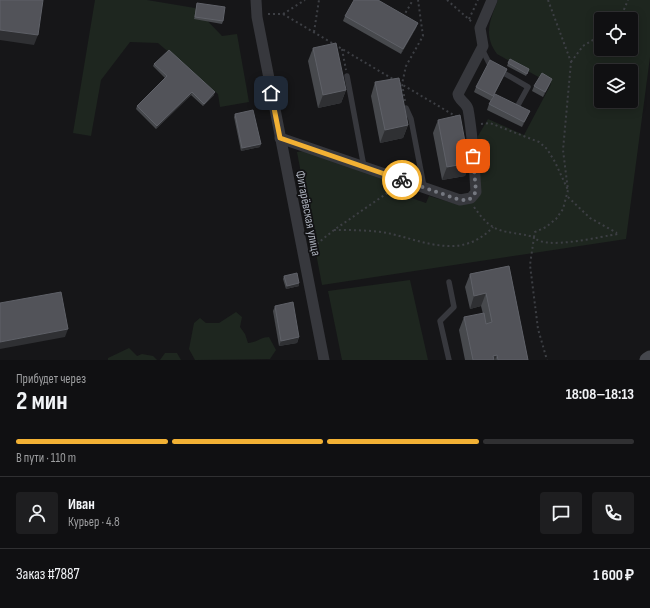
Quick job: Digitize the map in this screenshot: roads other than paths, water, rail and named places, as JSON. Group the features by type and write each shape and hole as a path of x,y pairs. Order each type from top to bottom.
{"street":[{"name":"Фитарёвская улица","path":"256,0 257,18 324,360"},
{"path":"280,138 460,200 469,200 476,192 471,126 467,106 460,99 458,94 482,48 484,41 480,28 492,0"}],"lane":[{"path":"482,48 490,65 528,87 517,107"},
{"path":"347,76 364,167"},
{"path":"406,108 411,119 424,188"},
{"path":"449,282 454,307 440,321 449,360"}]}
